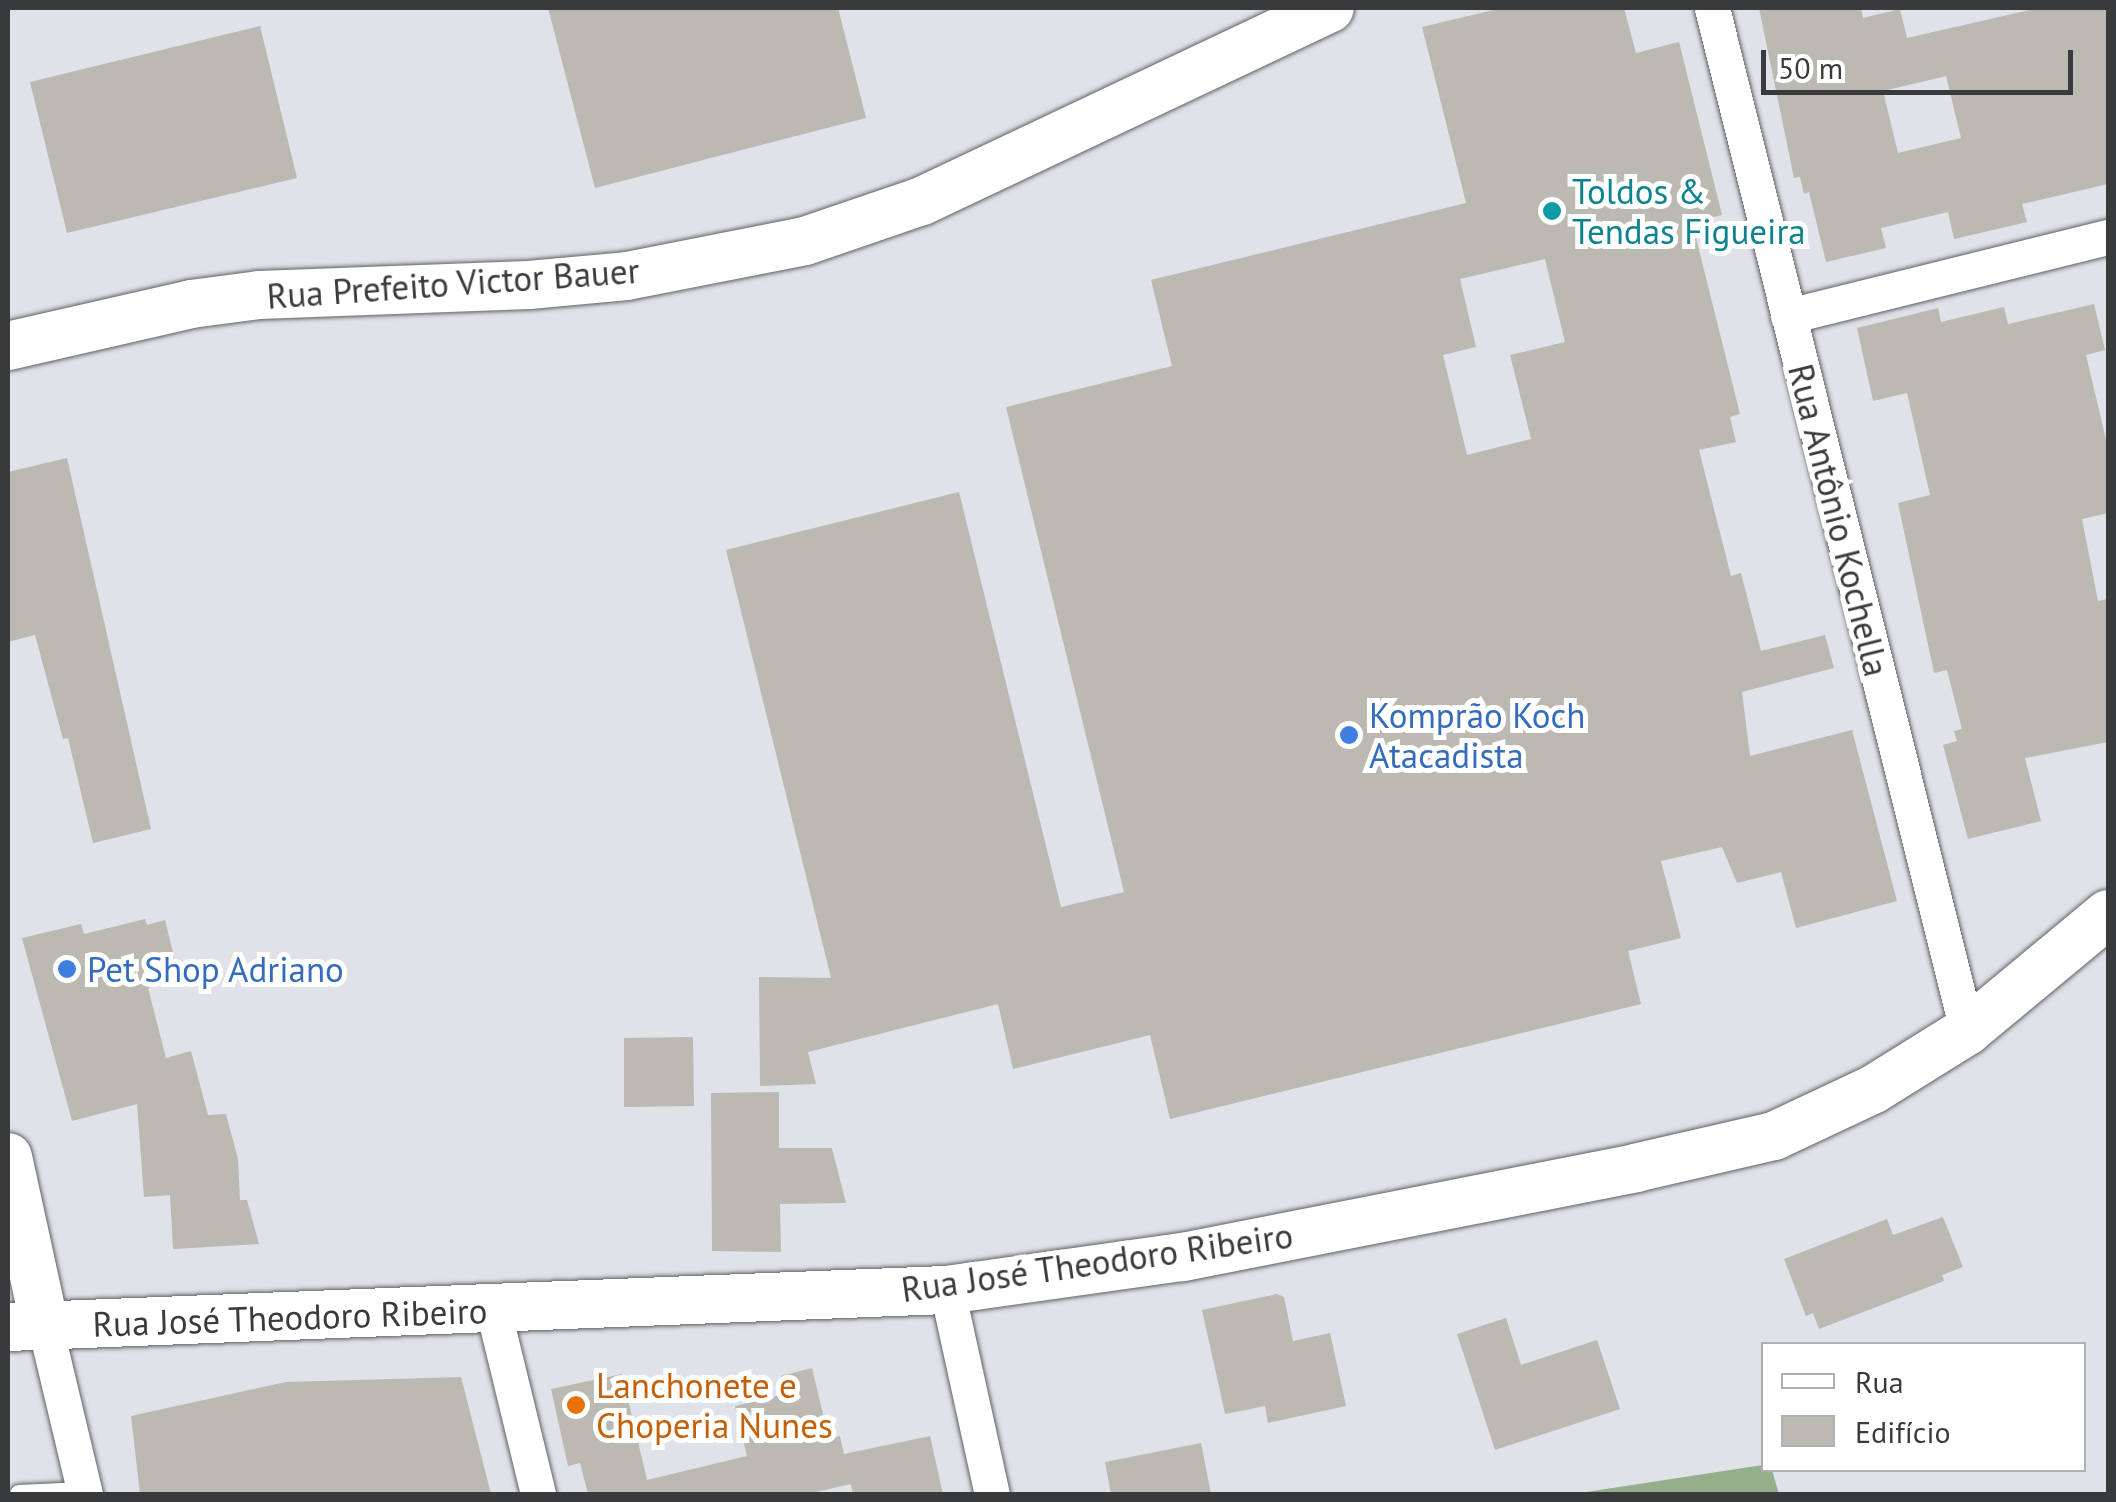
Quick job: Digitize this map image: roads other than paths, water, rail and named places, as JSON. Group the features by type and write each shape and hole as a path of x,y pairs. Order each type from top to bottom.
{"main road":[{"name":"Rua Prefeito Victor Bauer","path":"8,346 191,304 259,294 528,285 628,276 805,241 922,200 1330,8"},
{"name":"Rua José Theodoro Ribeiro","path":"26,1326 947,1290 1183,1257 1635,1168 1774,1136 1874,1089 1967,1032 2108,914"},
{"path":"8,1229 10,1170"},
{"path":"10,1170 26,1326"}],"street":[{"name":"Rua Antônio Kochella","path":"1712,8 1967,1032"},
{"path":"1788,316 2108,237"},
{"path":"947,1290 992,1494"},
{"path":"493,1309 538,1494"},
{"path":"26,1326 85,1493"}],"lane":[{"path":"18,1494 85,1493"}],"place":[{"name":"Toldos & Tendas Figueira","path":"1552,211"},
{"name":"Komprão Koch Atacadista","path":"1349,735"},
{"name":"Pet Shop Adriano","path":"67,969"},
{"name":"Lanchonete e Choperia Nunes","path":"576,1405"}]}
